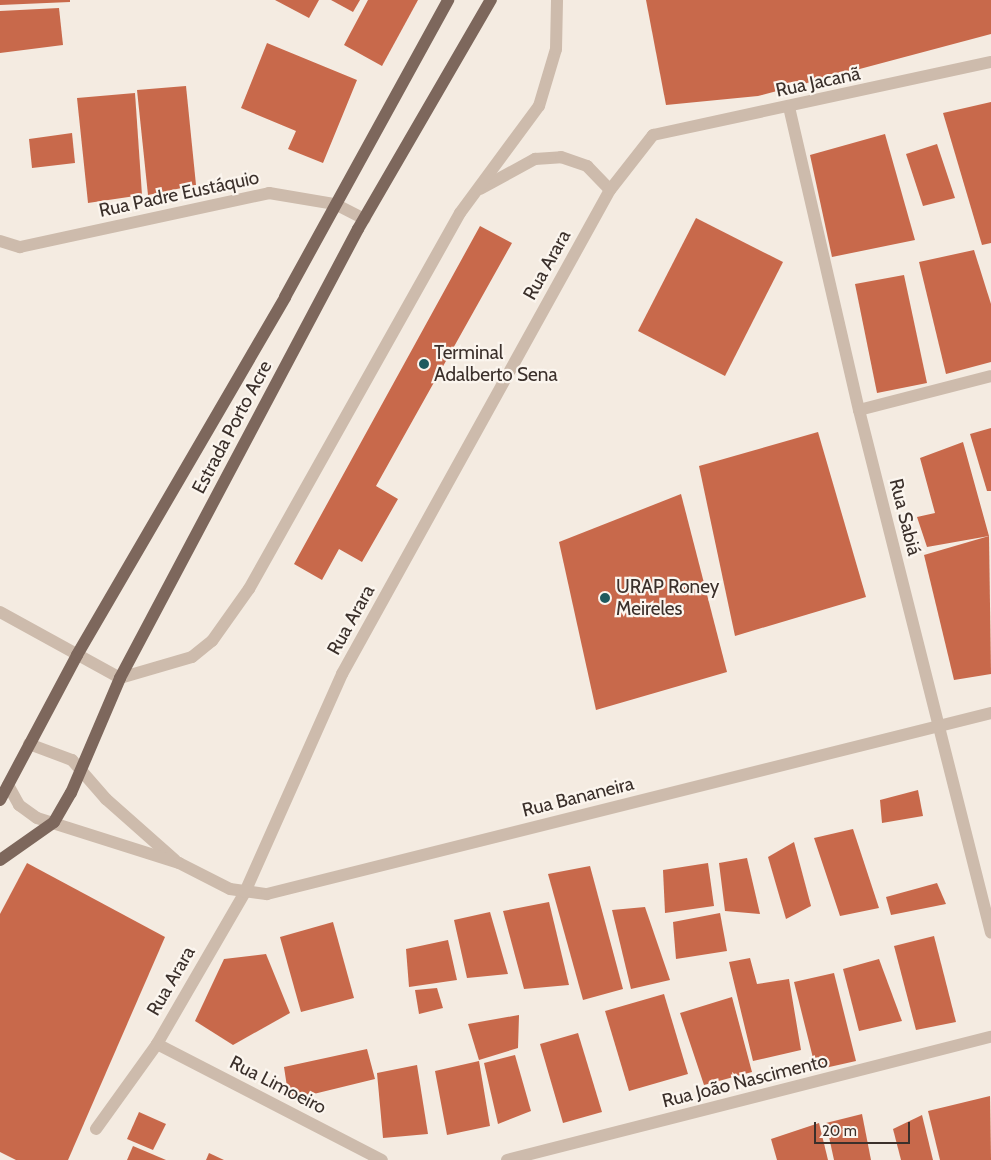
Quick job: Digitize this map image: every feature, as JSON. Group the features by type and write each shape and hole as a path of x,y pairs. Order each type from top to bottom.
{"main road":[{"name":"Estrada Porto Acre","path":"0,800 77,655 335,204 448,0"},
{"name":"Estrada Porto Acre","path":"0,860 54,822 82,773 120,678 364,219 491,0"}],"street":[{"path":"0,612 120,678 192,657 231,618 475,191 539,106 556,49 557,0"},
{"name":"Rua Jacanã","path":"653,136 991,62"},
{"name":"Rua Sabiá","path":"789,107 858,410 991,933"},
{"name":"Rua Arara","path":"96,1129 157,1044 244,892 342,674 610,190 653,136"},
{"path":"475,191 535,159 561,157 586,166 610,190"},
{"name":"Rua Padre Eustáquio","path":"0,241 20,248 268,193 335,204 364,219"},
{"path":"858,410 991,376"},
{"name":"Rua Bananeira","path":"54,822 178,863 244,892 267,894 991,713"},
{"path":"29,744 72,760 82,773"},
{"name":"Rua Bananeira","path":"82,773 178,863"},
{"path":"8,785 19,806 37,818 54,822"},
{"name":"Rua João Nascimento","path":"507,1160 991,1038"},
{"name":"Rua Limoeiro","path":"157,1044 382,1160"}],"building":[{"path":"0,0 70,0 70,2 0,5"},
{"path":"275,0 319,0 309,18"},
{"path":"331,0 360,0 353,12"},
{"path":"368,0 418,0 382,66 344,45"},
{"path":"646,0 991,0 991,34 758,96 666,105"},
{"path":"59,8 63,45 0,53 0,11"},
{"path":"267,43 357,80 323,163 288,149 296,131 241,108"},
{"path":"186,86 196,185 148,195 137,90"},
{"path":"135,93 142,195 88,203 77,98"},
{"path":"991,102 991,243 982,245 943,113"},
{"path":"72,133 75,163 32,168 29,139"},
{"path":"885,134 915,240 832,257 810,155"},
{"path":"937,144 955,198 923,206 906,154"},
{"path":"696,218 783,262 725,376 638,331"},
{"name":"Terminal Adalberto Sena","path":"480,226 512,243 376,486 398,499 362,562 339,549 322,580 294,564"},
{"path":"974,250 991,304 991,362 946,374 919,262"},
{"path":"904,275 927,383 877,393 855,284"},
{"path":"991,428 991,491 987,491 970,434"},
{"path":"818,432 866,597 735,636 699,466"},
{"path":"963,442 989,536 927,547 917,517 935,513 920,458"},
{"path":"681,494 727,672 596,710 559,542"},
{"path":"989,536 991,674 954,680 924,555"},
{"path":"918,790 923,816 882,823 880,800"},
{"path":"853,829 879,908 840,916 814,838"},
{"path":"794,842 811,906 786,919 768,857"},
{"path":"747,858 760,914 725,911 719,863"},
{"path":"27,863 165,937 68,1160 16,1160 0,1152 0,914"},
{"path":"708,863 714,906 665,913 663,870"},
{"path":"590,866 623,989 583,1000 548,874"},
{"path":"937,883 946,904 891,915 886,897"},
{"path":"549,902 569,985 524,989 503,911"},
{"path":"645,907 670,980 631,989 612,910"},
{"path":"490,912 508,974 467,978 454,920"},
{"path":"720,913 727,951 676,959 673,922"},
{"path":"333,922 354,998 301,1012 280,937"},
{"path":"934,936 956,1022 916,1030 894,946"},
{"path":"448,940 457,980 409,987 406,949"},
{"path":"266,954 290,1013 233,1045 195,1021 224,959"},
{"path":"750,958 757,984 789,979 801,1050 753,1061 729,962"},
{"path":"879,959 902,1021 859,1031 843,969"},
{"path":"834,973 856,1061 816,1070 794,982"},
{"path":"437,988 443,1008 419,1014 415,990"},
{"path":"664,994 688,1074 629,1091 605,1011"},
{"path":"732,997 752,1072 704,1085 680,1013"},
{"path":"519,1015 518,1048 479,1060 468,1024"},
{"path":"578,1033 602,1112 563,1123 540,1044"},
{"path":"367,1049 375,1079 289,1100 284,1067"},
{"path":"515,1055 531,1111 498,1124 484,1063"},
{"path":"479,1061 490,1126 447,1135 435,1071"},
{"path":"417,1065 428,1134 383,1138 377,1073"},
{"path":"990,1096 991,1160 940,1160 928,1111"},
{"path":"139,1112 166,1124 153,1150 127,1139"},
{"path":"862,1114 871,1160 834,1160 826,1123"},
{"path":"922,1115 933,1160 901,1160 893,1129"},
{"path":"819,1123 828,1160 777,1160 771,1139"},
{"path":"133,1146 166,1160 127,1160"},
{"path":"209,1153 224,1160 206,1160"}],"place":[{"name":"Terminal Adalberto Sena","path":"424,364"},
{"name":"URAP Roney Meireles","path":"605,598"}]}
